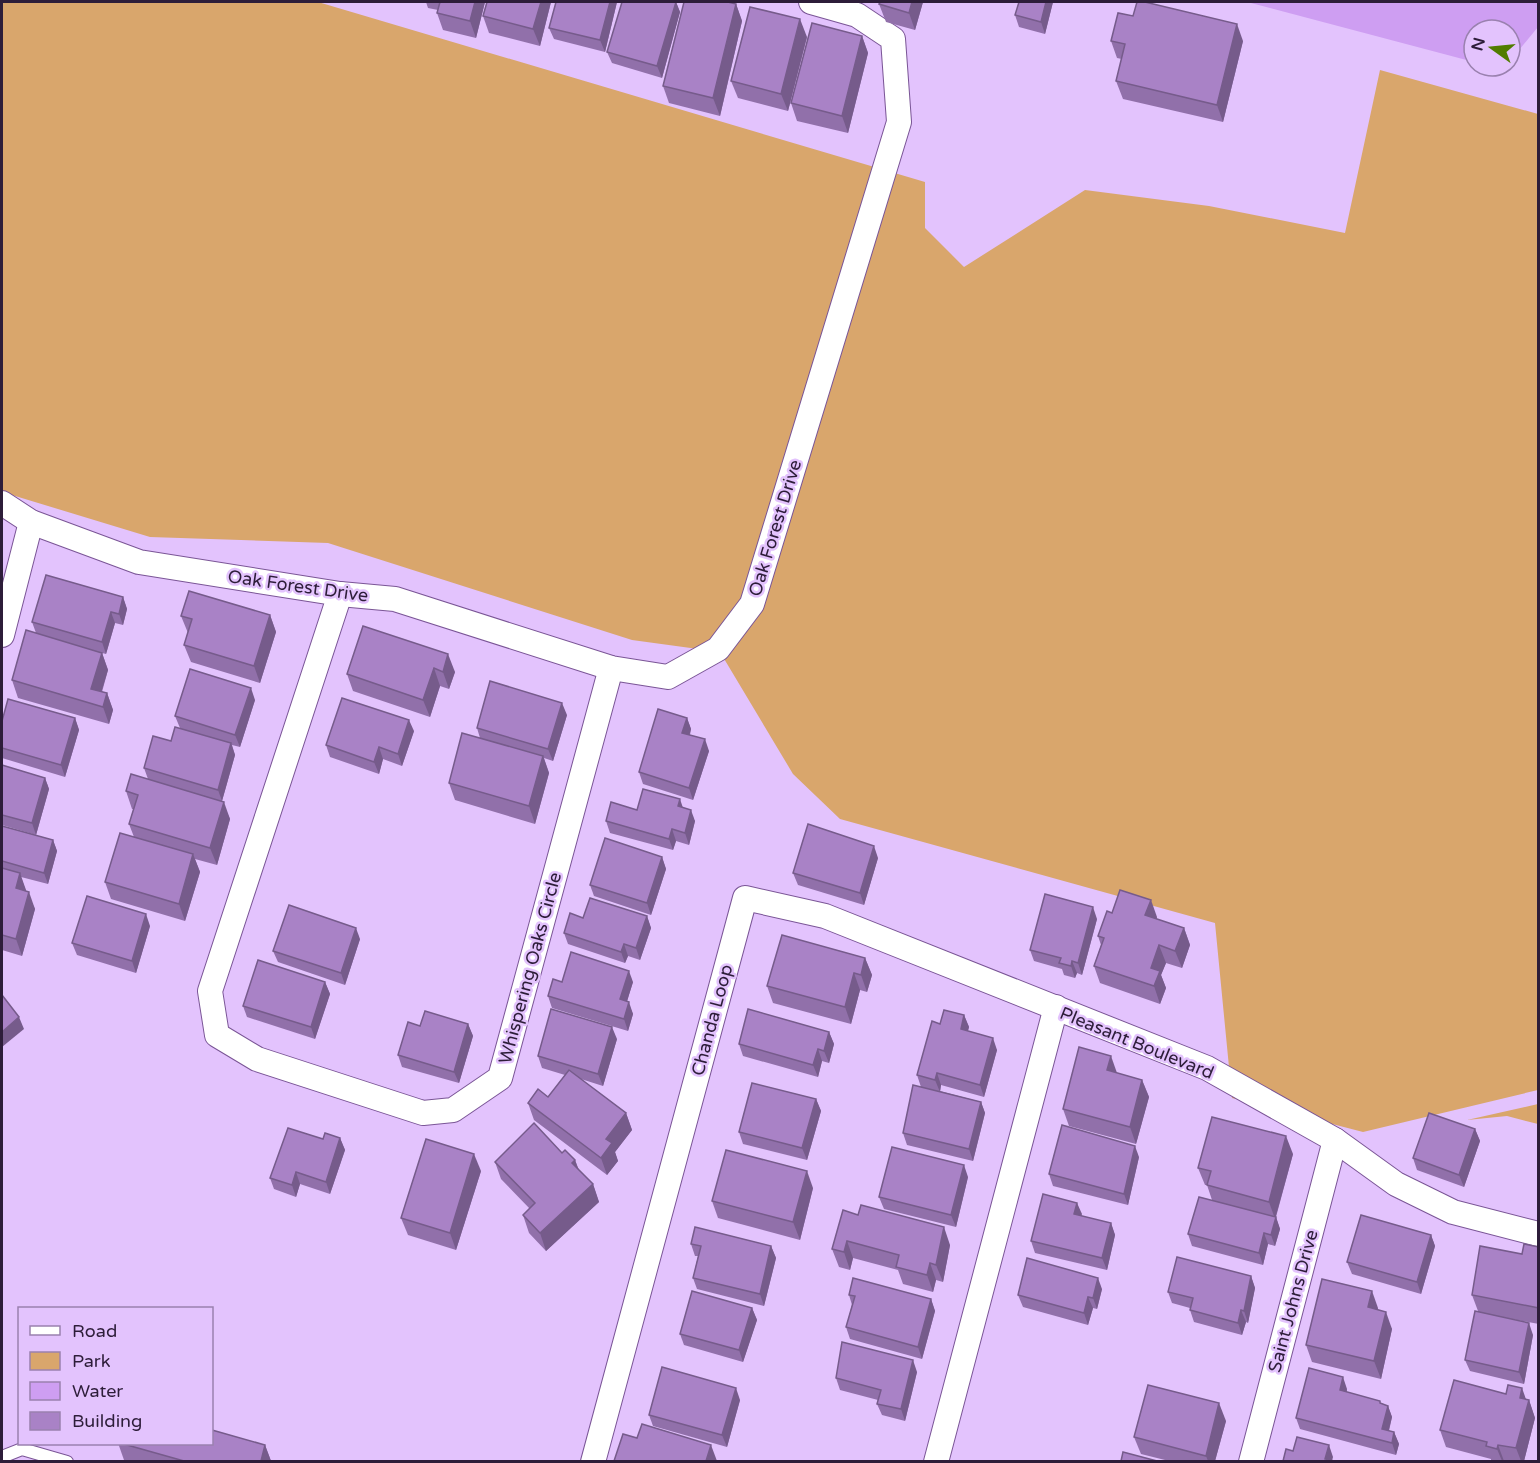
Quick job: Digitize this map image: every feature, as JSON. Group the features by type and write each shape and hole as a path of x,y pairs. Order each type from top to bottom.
{"street":[{"name":"Oak Forest Drive","path":"2,503 31,522 139,562 340,594 395,598 611,669 668,677 718,649 752,604 899,122 893,39 857,15 811,2"},
{"path":"2,635 31,522"},
{"name":"Whispering Oaks Circle","path":"340,594 210,991 217,1035 257,1059 423,1113 453,1110 501,1078 611,669"},
{"name":"Chanda Loop","path":"593,1461 745,898 825,916 1056,1007"},
{"name":"Pleasant Boulevard","path":"936,1461 1056,1007 1207,1068 1335,1140 1396,1184 1453,1212 1539,1234"},
{"name":"Saint Johns Drive","path":"1251,1461 1335,1140"}],"lane":[{"path":"2,1457 22,1449 67,1461"}],"green space":[{"path":"2,2 318,2 925,182 925,228 964,267 1085,190 1209,206 1345,233 1380,70 1538,114 1538,1090 1363,1132 1232,1098 1215,923 840,819 793,774 720,652 632,640 328,543 150,537 2,492"},
{"path":"1538,1104 1538,1124 1507,1116 1467,1120"}],"water":[{"path":"1247,2 1538,2 1538,27 1522,46 1522,18 1462,18 1462,59"}],"building":[{"path":"440,2 475,2 470,21 437,13"},
{"path":"487,2 541,2 533,29 483,16"},
{"path":"556,2 610,2 600,40 549,28"},
{"path":"622,2 676,2 657,66 607,52"},
{"path":"684,2 736,4 713,98 663,86"},
{"path":"880,2 912,2 909,13 879,4"},
{"path":"1019,2 1046,2 1041,22 1015,15"},
{"path":"1137,2 1237,24 1217,105 1116,81 1125,44 1111,41 1118,13 1133,16"},
{"path":"750,7 800,19 781,94 731,81"},
{"path":"812,23 862,36 842,116 791,103"},
{"path":"46,575 123,597 119,614 111,612 102,642 32,622"},
{"path":"189,591 270,615 254,666 184,645 192,619 181,616"},
{"path":"363,626 448,654 443,672 434,668 423,700 347,674"},
{"path":"26,630 102,653 91,689 107,693 103,707 12,680"},
{"path":"190,669 251,688 235,735 175,716"},
{"path":"490,681 562,703 548,749 477,728"},
{"path":"342,698 409,720 398,754 379,747 374,762 326,745"},
{"path":"8,699 75,718 61,765 2,748 2,721"},
{"path":"658,709 687,718 682,733 705,739 689,788 639,772"},
{"path":"175,727 231,743 218,790 144,768 153,736 171,741"},
{"path":"462,733 543,756 529,806 449,783"},
{"path":"2,765 45,778 32,823 2,815"},
{"path":"131,774 224,802 210,848 129,824 138,795 126,791"},
{"path":"643,789 680,799 678,806 691,810 685,833 672,829 669,839 606,821 611,802 637,810"},
{"path":"808,824 874,846 860,893 793,873"},
{"path":"2,826 53,840 44,873 2,861"},
{"path":"120,833 193,854 179,904 105,882"},
{"path":"605,838 662,857 647,903 590,885"},
{"path":"2,868 20,873 16,888 29,892 16,939 2,935"},
{"path":"1120,890 1151,900 1145,915 1184,928 1175,951 1159,945 1151,968 1160,971 1154,986 1094,966 1104,938 1098,936 1107,911 1112,913"},
{"path":"1045,894 1093,907 1078,963 1072,961 1071,966 1059,963 1061,958 1030,950"},
{"path":"87,896 146,914 132,961 72,943"},
{"path":"590,898 647,916 636,948 624,944 621,952 564,933 570,913 583,918"},
{"path":"289,905 356,928 341,973 273,951"},
{"path":"782,935 865,958 861,975 854,973 845,1007 767,986"},
{"path":"571,952 629,971 620,999 629,1002 624,1019 548,996 553,979 562,982"},
{"path":"258,960 325,982 311,1027 243,1006"},
{"path":"2,995 19,1017 2,1032"},
{"path":"551,1009 612,1027 598,1074 538,1056"},
{"path":"748,1009 829,1032 824,1051 818,1049 813,1065 739,1044"},
{"path":"944,1010 964,1015 961,1029 993,1038 980,1085 937,1073 935,1080 917,1075 932,1021 940,1024"},
{"path":"425,1011 468,1024 454,1072 398,1055 408,1022 420,1026"},
{"path":"1079,1047 1111,1056 1107,1070 1142,1080 1130,1127 1063,1109"},
{"path":"569,1070 626,1113 606,1139 612,1143 601,1158 528,1103 538,1089 548,1097"},
{"path":"752,1083 816,1099 802,1148 739,1132"},
{"path":"913,1085 981,1102 969,1149 903,1133"},
{"path":"1429,1113 1475,1129 1459,1175 1413,1158"},
{"path":"1212,1117 1286,1136 1269,1202 1207,1185 1211,1171 1198,1168"},
{"path":"534,1123 562,1153 565,1150 575,1160 572,1163 593,1184 540,1233 523,1215 535,1203 495,1162"},
{"path":"1062,1125 1135,1146 1124,1194 1049,1174"},
{"path":"288,1128 323,1139 325,1133 340,1138 326,1182 296,1172 292,1185 270,1178"},
{"path":"426,1139 474,1154 450,1233 401,1218"},
{"path":"892,1147 964,1165 951,1215 879,1197"},
{"path":"726,1150 807,1171 793,1222 712,1201"},
{"path":"1043,1194 1077,1203 1074,1214 1111,1223 1102,1258 1031,1241"},
{"path":"1199,1197 1276,1217 1271,1235 1264,1233 1259,1253 1188,1234"},
{"path":"861,1205 944,1227 936,1265 930,1263 927,1275 896,1267 899,1255 847,1241 844,1252 832,1249 843,1210 858,1215"},
{"path":"1361,1215 1431,1235 1417,1282 1347,1262"},
{"path":"695,1227 771,1246 760,1294 693,1278 701,1246 691,1244"},
{"path":"1524,1244 1539,1247 1539,1308 1472,1295 1480,1246 1522,1254"},
{"path":"1177,1257 1251,1276 1244,1311 1241,1310 1238,1323 1190,1310 1193,1298 1168,1292"},
{"path":"1027,1258 1098,1278 1093,1298 1088,1297 1084,1313 1018,1295"},
{"path":"853,1278 931,1299 918,1347 846,1327 855,1296 849,1295"},
{"path":"1322,1279 1372,1291 1368,1307 1386,1312 1374,1361 1306,1345"},
{"path":"692,1291 752,1308 739,1350 680,1334"},
{"path":"1475,1311 1529,1323 1519,1372 1465,1360"},
{"path":"842,1342 913,1360 901,1409 877,1404 881,1390 836,1378"},
{"path":"662,1367 736,1388 722,1435 649,1415"},
{"path":"1309,1368 1343,1377 1340,1390 1380,1401 1388,1406 1382,1429 1394,1432 1392,1443 1296,1418"},
{"path":"1454,1380 1506,1394 1508,1385 1522,1388 1520,1398 1529,1400 1516,1448 1498,1445 1497,1449 1486,1446 1487,1442 1440,1430"},
{"path":"1148,1385 1219,1403 1206,1456 1134,1437"},
{"path":"642,1424 711,1445 706,1461 614,1461 623,1434 637,1438"},
{"path":"213,1430 265,1445 261,1461 184,1461 127,1445 213,1445"},
{"path":"1297,1437 1329,1445 1325,1459 1334,1461 1283,1461 1286,1449 1293,1451"},
{"path":"1123,1452 1157,1461 1121,1461"}]}
